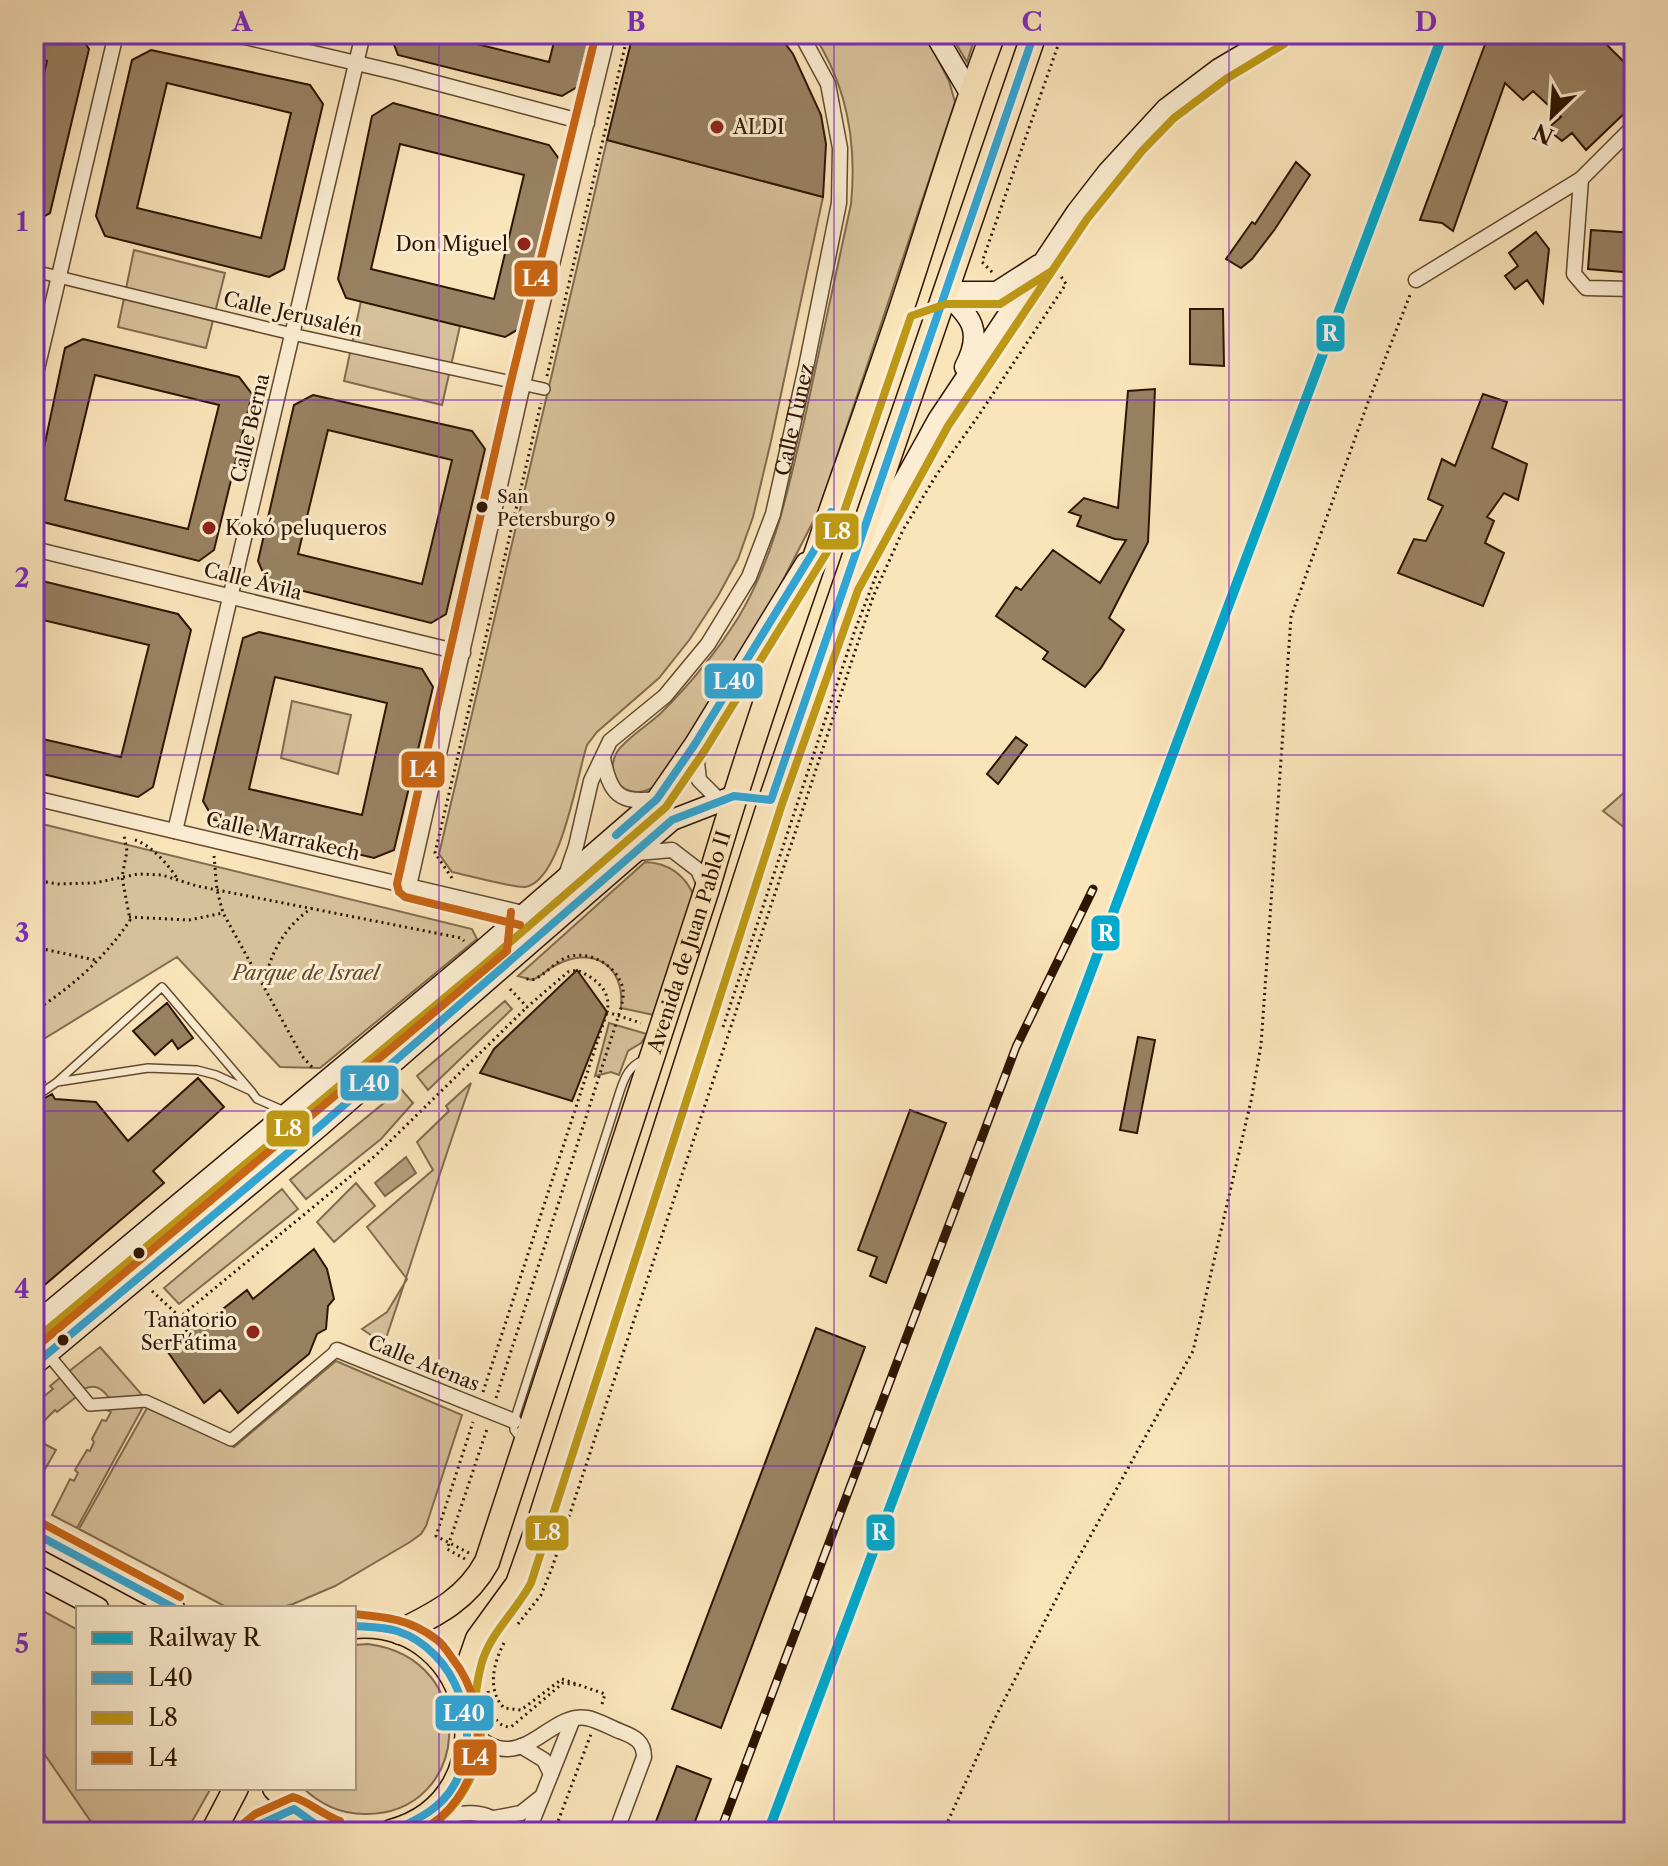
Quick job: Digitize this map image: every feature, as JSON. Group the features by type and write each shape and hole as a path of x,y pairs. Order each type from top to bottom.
{"main road":[{"path":"935,34 970,93"},
{"name":"Avenida de Juan Pablo II","path":"400,1632 456,1601 476,1582 486,1566 707,889 727,799 823,536 902,307 970,93 993,34"},
{"name":"Avenida de Juan Pablo II","path":"464,1702 470,1662 478,1639 518,1584 771,800 1034,34"},
{"path":"938,420 1093,192 1166,109 1219,69 1278,34"},
{"path":"902,307 944,292 997,292 1046,261"},
{"path":"847,585 938,420 975,343 973,323 944,292"},
{"path":"34,1325 477,955 657,799 695,744 823,536"},
{"path":"41,1359 518,957 672,820 727,799 771,800"},
{"path":"34,1533 170,1606"},
{"path":"36,1576 94,1606"},
{"path":"356,1626 384,1627 400,1632 433,1651 449,1670 464,1702 469,1730 467,1752 455,1782 439,1804 401,1829"},
{"path":"213,1832 235,1790"},
{"path":"277,1790 307,1821"},
{"path":"252,1832 261,1824 307,1821 336,1832"}],"street":[{"path":"34,382 116,34"},
{"path":"232,34 587,123"},
{"name":"Calle Berna","path":"175,831 363,34"},
{"path":"409,886 523,384 608,34"},
{"name":"Calle Túnez","path":"564,880 576,846 591,781 610,741 665,696 708,644 749,577 773,514 839,203 840,148 828,84 801,34"},
{"path":"1416,280 1581,179 1634,126"},
{"path":"1581,179 1574,274 1586,288 1634,289"},
{"name":"Calle Jerusalén","path":"34,271 292,334 544,389"},
{"name":"Calle Ávila","path":"34,549 463,653"},
{"path":"695,744 699,780 727,799"},
{"path":"603,758 607,777 617,793 632,802 657,799"},
{"name":"Calle Marrakech","path":"34,798 523,913"},
{"path":"637,853 672,850 698,870 707,889"},
{"path":"518,957 523,913 548,916 568,912"},
{"path":"289,1113 320,1126"},
{"name":"Calle Atenas","path":"41,1359 90,1405 146,1401 231,1440 337,1350 514,1421"},
{"path":"469,1730 492,1746 508,1749 521,1746 573,1719 587,1718 637,1738 644,1752 616,1832"},
{"path":"528,1832 573,1719"},
{"path":"521,1746 544,1760 551,1774"},
{"path":"401,1829 471,1813 494,1818 521,1813 543,1795"},
{"path":"494,1818 506,1832"}],"lane":[{"path":"34,1098 57,1082 162,987 257,1099 289,1113"},
{"path":"525,1445 514,1430 514,1421 627,1072 633,1064 652,1056"},
{"path":"57,1082 160,1068 207,1073 251,1091"}],"path":[{"path":"996,273 987,269 982,262 1062,34"},
{"path":"515,1627 541,1595 873,597 903,530 937,474 1066,284 1046,261"},
{"path":"975,262 980,271"},
{"path":"943,1832 994,1720 1066,1580 1193,1351 1261,1045 1291,617 1367,405 1416,280"},
{"path":"722,1031 863,606 900,523"},
{"path":"453,880 435,853 465,732"},
{"path":"34,1011 65,992 118,938 129,917 122,877 127,851 123,836 125,819"},
{"path":"123,836 144,844 178,880"},
{"path":"216,840 214,861 223,913 302,1056 326,1082"},
{"path":"34,880 94,883 138,874 162,875 217,890 461,938 477,955"},
{"path":"263,986 267,967 283,934 312,908"},
{"path":"129,917 189,920 223,913"},
{"path":"34,947 95,960"},
{"path":"486,1566 436,1536 485,1409 621,1008 623,990 615,973 601,960 582,956 566,957 532,980 518,976 508,981 496,975"},
{"path":"137,1278 180,1317 375,1156 527,1007 568,972 577,970 602,987 607,995 607,1012 485,1409 449,1543"},
{"path":"496,975 527,1007"},
{"path":"607,1012 661,1029"},
{"path":"518,1584 541,1595"},
{"path":"504,1708 496,1699 493,1674 508,1635"},
{"path":"488,1683 492,1713 499,1725 506,1728 563,1683 585,1686"}],"green space":[{"path":"813,34 925,34 949,81 955,102 819,510 761,623 658,784 637,792 628,790 621,786 613,771 617,752 683,690 738,618 762,571 793,469 851,204 853,181 851,137 842,95 835,74"},
{"path":"950,34 976,34 967,62"},
{"path":"607,140 823,197 771,441 753,517 738,559 690,639 659,678 597,732 587,745 558,848 538,881 519,887 452,872 439,854"},
{"path":"134,250 225,273 206,348 118,327"},
{"path":"361,301 460,326 442,405 344,381"},
{"path":"292,701 351,715 338,774 281,758"},
{"path":"1634,784 1634,835 1603,811"},
{"name":"Parque de Israel","path":"34,822 472,929 477,939 320,1068 280,1067 177,957 34,1045"},
{"path":"645,862 676,872 695,898 654,1015 621,1008 618,980 612,970 593,958 568,960 532,980 518,976"},
{"path":"505,1001 512,1009 428,1090 417,1076"},
{"path":"609,1023 647,1034 641,1043 628,1051 619,1075 611,1072 595,1076"},
{"path":"471,1083 449,1148 406,1278 367,1227 433,1170 417,1142 449,1111 446,1106"},
{"path":"401,1089 413,1103 381,1139 306,1199 290,1180"},
{"path":"356,1183 375,1206 334,1242 317,1222"},
{"path":"282,1189 298,1209 179,1304 164,1288"},
{"path":"404,1283 384,1344 362,1329 387,1312"},
{"path":"100,1347 143,1396 109,1398 98,1388 84,1389 68,1372"},
{"path":"336,1361 462,1415 421,1534 335,1586 293,1604 224,1606 79,1529 147,1408 234,1447"},
{"path":"61,1377 76,1397 57,1412 55,1410 34,1431 34,1399 39,1395 42,1398"},
{"path":"144,1405 77,1528 52,1515 70,1479 74,1481 78,1473 75,1470 87,1450 90,1451 94,1442 92,1439 102,1420 106,1421 111,1412 107,1410 109,1407"},
{"path":"35,1439 56,1450 44,1471 34,1465"},
{"path":"34,1606 76,1629 76,1790 210,1790 186,1832 98,1832 34,1739"},
{"path":"368,1644 405,1656 431,1677 445,1705 449,1735 443,1765 426,1790 400,1808 364,1814 331,1807 305,1790 356,1790 356,1645"}],"shaded area":[{"path":"406,1157 416,1173 385,1196 375,1183"}],"building":[{"path":"34,34 79,34 89,49 50,213 34,222 34,116 47,61 34,58"},
{"path":"390,34 437,34 549,62 556,34 590,34 577,87 562,96 398,55"},
{"name":"ALDI","path":"633,34 778,34 793,54 821,115 826,144 823,197 607,140"},
{"path":"1508,34 1596,34 1634,72 1634,104 1586,150 1572,133 1562,141 1547,129 1561,117 1533,91 1523,100 1505,83 1453,231 1442,223 1420,220 1487,39"},
{"path":"151,50 310,85 323,104 284,269 269,277 105,236 96,216 132,60","holes":["167,83 291,113 261,238 137,208"]},
{"name":"Don Miguel","path":"393,103 549,145 562,163 522,327 505,337 346,298 338,279 372,116","holes":["400,144 524,175 494,299 371,269"]},
{"path":"1296,162 1310,175 1275,229 1241,268 1226,259 1252,222 1255,224"},
{"path":"1591,230 1634,233 1634,273 1588,269"},
{"path":"1536,232 1549,249 1543,303 1527,280 1515,289 1505,276 1518,266 1509,253"},
{"path":"1190,309 1223,309 1224,366 1190,364"},
{"path":"83,339 239,377 252,394 214,550 199,561 43,522 34,510 34,495 65,348","holes":["95,375 219,405 188,529 65,500"]},
{"path":"1155,389 1148,542 1109,618 1124,630 1101,668 1085,687 1043,659 1048,652 996,616 1016,587 1021,590 1053,550 1100,583 1126,540 1077,526 1081,516 1069,512 1084,498 1118,508 1128,391"},
{"path":"1483,394 1507,402 1492,448 1527,464 1518,500 1504,493 1487,517 1494,521 1485,543 1504,553 1483,606 1398,573 1414,539 1426,541 1443,506 1428,499 1442,459 1455,466"},
{"path":"313,395 472,431 485,449 446,614 431,623 267,582 258,561 294,405","holes":["328,430 452,460 422,584 298,554"]},
{"path":"34,579 178,614 191,630 153,787 138,797 34,772 34,737 121,757 149,645 34,618"},
{"path":"259,632 422,669 433,687 394,850 374,858 214,820 203,801 243,638","holes":["275,677 387,703 362,815 249,789"]},
{"path":"1016,737 1027,745 998,784 987,774"},
{"path":"577,970 607,1012 572,1101 480,1073 494,1049"},
{"path":"167,1003 193,1038 178,1049 172,1040 155,1055 133,1031"},
{"path":"1138,1037 1155,1040 1137,1133 1120,1130"},
{"path":"34,1064 45,1082 34,1090"},
{"path":"198,1078 224,1107 153,1171 164,1183 34,1294 34,1104 52,1094 55,1099 96,1102 128,1141"},
{"path":"910,1110 946,1123 886,1283 870,1276 877,1257 858,1250"},
{"name":"Tanatorio SerFátima","path":"314,1249 327,1269 334,1299 328,1306 326,1329 317,1334 309,1354 238,1413 220,1390 204,1403 165,1348 207,1314 210,1319 247,1290 253,1299"},
{"path":"816,1328 865,1347 721,1728 672,1709"},
{"path":"677,1766 711,1779 691,1832 652,1832"}],"railway":[{"path":"720,1832 1016,1047 1093,889"}],"rail line":[{"name":"R","path":"768,1832 1443,34"}],"transit line":[{"name":"L4","path":"520,925 405,897 399,892 397,884 511,381 596,34"},
{"name":"L40","path":"34,1365 320,1126 672,820 734,796 771,800 1034,34"},
{"name":"L8","path":"421,1832 456,1802 472,1775 480,1745 481,1725 476,1698 482,1662 491,1641 531,1583 782,804 858,590 948,426 1087,219 1142,151 1174,118 1226,79 1284,44"},
{"name":"L8","path":"42,1334 485,964 666,807 705,750 834,541 911,316 946,304 1000,304 1052,271"},
{"name":"L40","path":"616,835 657,799 695,744 823,536 831,512"},
{"name":"L4","path":"34,1349 507,951 511,912"},
{"name":"L4","path":"40,1522 180,1597"},
{"name":"L40","path":"34,1533 170,1606"},
{"name":"L4","path":"356,1614 407,1623 436,1639 466,1680 474,1704 478,1729 476,1754 469,1778 457,1799 440,1818 418,1832"},
{"name":"L40","path":"356,1626 397,1631 418,1641 435,1655 460,1695 466,1718 467,1741 463,1764 454,1785 435,1808 391,1832"},
{"name":"L4","path":"244,1823 255,1814 293,1797 340,1821"},
{"name":"L40","path":"252,1832 261,1824 294,1809 318,1826 336,1832"}],"place":[{"name":"ALDI","path":"717,127"},
{"name":"Don Miguel","path":"524,244"},
{"name":"San Petersburgo 9","path":"482,507"},
{"name":"Kokó peluqueros","path":"209,528"},
{"name":"Tanatorio SerFátima","path":"253,1332"}]}
